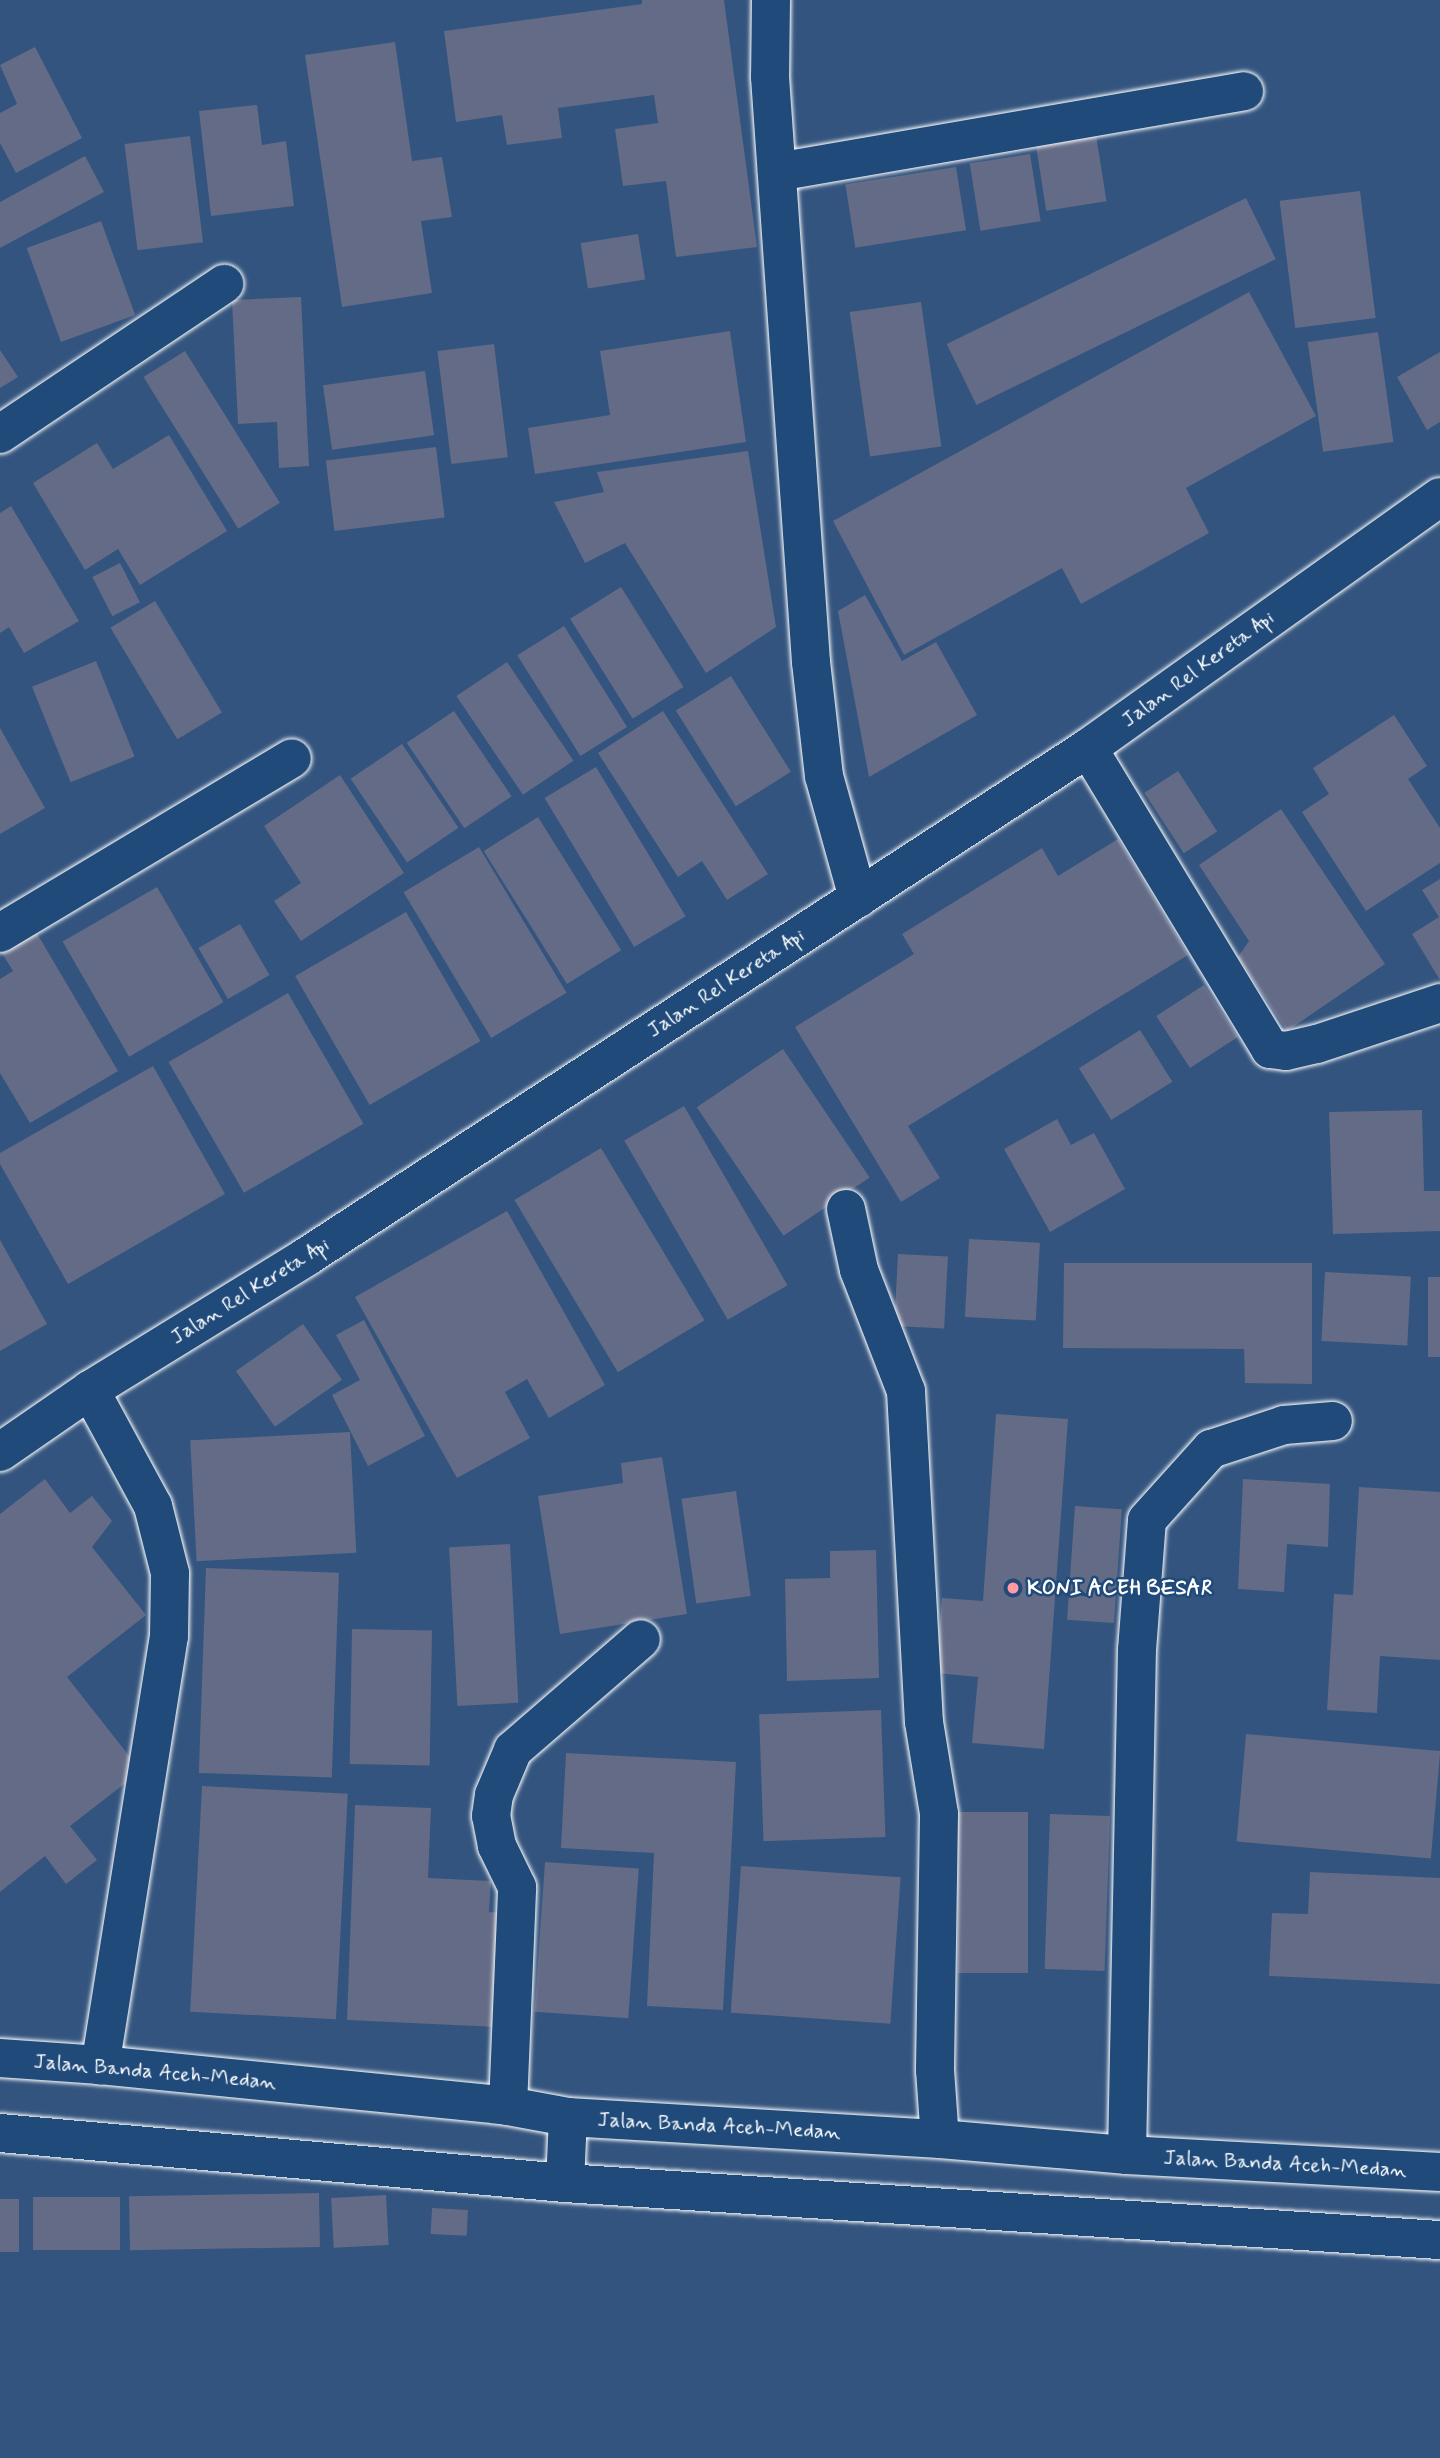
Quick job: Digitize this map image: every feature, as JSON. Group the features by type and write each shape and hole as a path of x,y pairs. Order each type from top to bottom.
{"main road":[{"path":"771,0 770,77 811,662 824,776 858,898"},
{"path":"777,172 1244,91"},
{"path":"0,434 224,284"},
{"name":"Jalan Rel Kereta Api","path":"0,1452 90,1390 306,1257 1088,748 1440,496"},
{"path":"1088,748 1270,1049 1286,1052 1317,1044 1440,1003"},
{"path":"0,933 292,758"},
{"path":"846,1209 859,1270 906,1391 924,1722 939,1814 935,2070 940,2139"},
{"path":"90,1390 153,1506 170,1573 169,1636 100,2065"},
{"path":"1127,2155 1137,1650 1147,1520 1210,1449 1284,1425 1332,1422"},
{"path":"508,2106 517,1887 496,1846 492,1816 494,1795 513,1750 641,1639"},
{"name":"Jalan Banda Aceh-Medan","path":"0,2058 100,2065 508,2106 568,2117 940,2139 1127,2155 1440,2172"},
{"path":"565,2183 568,2117"},
{"path":"0,2133 565,2183 1440,2240"}],"building":[{"path":"642,0 724,0 757,247 676,257 666,181 623,186 615,129 658,123 654,95 558,108 562,138 507,145 502,115 456,122 444,31 642,4"},
{"path":"395,42 412,161 442,157 452,217 421,221 432,293 342,307 305,55"},
{"path":"35,47 82,138 16,173 0,143 0,113 17,104 0,65"},
{"path":"257,105 262,145 286,141 294,206 211,216 199,111"},
{"path":"1096,135 1106,201 1046,211 1036,145"},
{"path":"190,136 203,242 138,250 124,144"},
{"path":"1030,154 1041,221 980,231 970,164"},
{"path":"85,156 104,192 0,248 0,202"},
{"path":"956,167 966,230 855,248 845,185"},
{"path":"1360,191 1376,318 1295,328 1280,201"},
{"path":"1246,198 1276,259 977,405 947,344"},
{"path":"101,221 135,315 61,342 27,248"},
{"path":"638,234 645,279 588,289 581,243"},
{"path":"1249,292 1316,416 1186,488 1209,533 1081,604 1062,568 904,655 833,521"},
{"path":"301,297 309,466 279,468 277,422 238,424 232,300"},
{"path":"921,302 941,447 870,457 850,312"},
{"path":"730,331 746,442 535,474 528,428 610,415 600,351"},
{"path":"1378,332 1393,442 1323,452 1308,342"},
{"path":"494,344 508,457 451,464 437,351"},
{"path":"0,350 18,377 0,388"},
{"path":"185,351 280,503 238,529 143,377"},
{"path":"1440,352 1440,422 1427,430 1397,377"},
{"path":"425,371 434,435 332,450 323,385"},
{"path":"169,435 227,531 140,585 118,549 85,570 33,483 97,443 113,469"},
{"path":"436,447 445,517 334,531 326,461"},
{"path":"748,451 776,627 706,673 625,543 585,563 554,502 604,492 597,472"},
{"path":"11,506 79,621 24,653 9,627 0,633 0,513"},
{"path":"120,563 140,602 112,616 92,577"},
{"path":"621,587 684,687 633,719 570,619"},
{"path":"865,595 902,661 936,642 977,715 869,777 838,611"},
{"path":"155,601 222,712 177,739 110,628"},
{"path":"564,626 627,727 580,756 517,655"},
{"path":"96,661 135,756 71,782 32,687"},
{"path":"507,662 574,761 523,795 456,696"},
{"path":"731,676 791,772 736,806 676,710"},
{"path":"454,711 512,796 464,828 407,743"},
{"path":"663,711 768,874 727,900 702,861 678,877 598,753"},
{"path":"1394,715 1427,766 1408,779 1440,828 1440,863 1366,911 1302,812 1329,794 1313,768"},
{"path":"0,728 45,808 0,834"},
{"path":"402,744 458,828 407,862 351,779"},
{"path":"596,767 686,916 634,947 545,798"},
{"path":"1178,771 1217,831 1184,853 1144,793"},
{"path":"340,775 404,873 301,941 274,901 301,883 264,826"},
{"path":"1281,809 1385,964 1287,1031 1238,957 1249,941 1199,865"},
{"path":"538,817 621,950 567,984 484,851"},
{"path":"1118,839 1188,955 908,1126 940,1178 901,1202 795,1027 914,954 902,934 1042,848 1058,876"},
{"path":"479,847 567,993 491,1038 404,892"},
{"path":"1440,879 1440,980 1412,934 1439,917 1422,890"},
{"path":"157,887 224,1002 129,1057 63,942"},
{"path":"406,912 480,1041 370,1105 295,976"},
{"path":"240,924 270,975 228,999 198,948"},
{"path":"35,930 118,1071 30,1123 0,1073 0,979 13,971 0,950"},
{"path":"1204,985 1238,1037 1190,1068 1156,1016"},
{"path":"288,993 364,1124 244,1193 168,1062"},
{"path":"1140,1030 1172,1082 1111,1120 1079,1068"},
{"path":"783,1049 870,1178 783,1236 697,1107"},
{"path":"153,1066 225,1194 68,1284 0,1164 0,1153"},
{"path":"684,1106 788,1285 728,1320 624,1140"},
{"path":"1422,1110 1424,1191 1440,1191 1440,1231 1333,1234 1329,1112"},
{"path":"1057,1119 1071,1145 1094,1133 1125,1189 1050,1232 1004,1149"},
{"path":"601,1148 705,1320 618,1372 514,1200"},
{"path":"507,1211 605,1385 549,1418 527,1379 505,1392 530,1438 457,1478 355,1297"},
{"path":"969,1239 1040,1243 1036,1321 965,1317"},
{"path":"0,1240 47,1324 0,1351"},
{"path":"898,1254 948,1257 944,1329 894,1326"},
{"path":"1064,1263 1312,1263 1312,1384 1245,1383 1244,1349 1063,1348"},
{"path":"1325,1272 1411,1277 1407,1345 1321,1341"},
{"path":"1428,1277 1440,1277 1440,1357 1428,1357"},
{"path":"364,1320 425,1436 368,1466 332,1395 360,1380 336,1335"},
{"path":"303,1324 342,1380 275,1427 236,1371"},
{"path":"996,1414 1068,1419 1044,1749 972,1743 978,1677 936,1673 942,1598 983,1601"},
{"path":"350,1432 356,1553 197,1561 190,1440"},
{"path":"662,1457 687,1614 560,1634 538,1496 623,1483 621,1463"},
{"path":"45,1479 70,1513 92,1496 112,1521 92,1547 146,1615 67,1677 141,1771 70,1826 97,1860 66,1884 45,1856 0,1892 0,1514"},
{"path":"1243,1479 1330,1484 1328,1547 1287,1544 1284,1592 1238,1589"},
{"path":"1359,1487 1440,1492 1440,1660 1380,1656 1377,1713 1327,1710 1334,1594 1353,1595"},
{"path":"736,1491 751,1596 696,1604 682,1499"},
{"path":"1075,1506 1122,1509 1114,1623 1067,1620"},
{"path":"510,1544 518,1703 457,1706 449,1547"},
{"path":"876,1550 879,1678 787,1681 785,1579 830,1578 830,1551"},
{"path":"206,1568 339,1573 332,1778 199,1773"},
{"path":"352,1629 432,1630 430,1765 350,1764"},
{"path":"881,1710 885,1837 764,1841 759,1714"},
{"path":"1246,1734 1440,1751 1431,1859 1237,1842"},
{"path":"566,1753 736,1762 723,2010 647,2006 654,1853 561,1848"},
{"path":"202,1786 348,1794 336,2019 190,2012"},
{"path":"355,1805 431,1808 428,1878 491,1881 489,1912 502,1913 497,2027 347,2020"},
{"path":"958,1812 1028,1812 1028,1973 958,1973"},
{"path":"1050,1814 1110,1816 1105,1971 1045,1969"},
{"path":"545,1862 639,1869 628,2018 535,2012"},
{"path":"741,1866 901,1877 890,2024 731,2013"},
{"path":"1310,1872 1440,1878 1440,1984 1269,1976 1272,1913 1308,1914"},
{"path":"319,2193 320,2247 130,2250 129,2196"},
{"path":"386,2195 389,2245 334,2248 331,2198"},
{"path":"33,2197 120,2197 120,2250 33,2250"},
{"path":"0,2199 19,2199 19,2252 0,2252"},
{"path":"432,2208 468,2210 467,2236 431,2234"}],"place":[{"name":"KONI ACEH BESAR","path":"1013,1588"}]}
